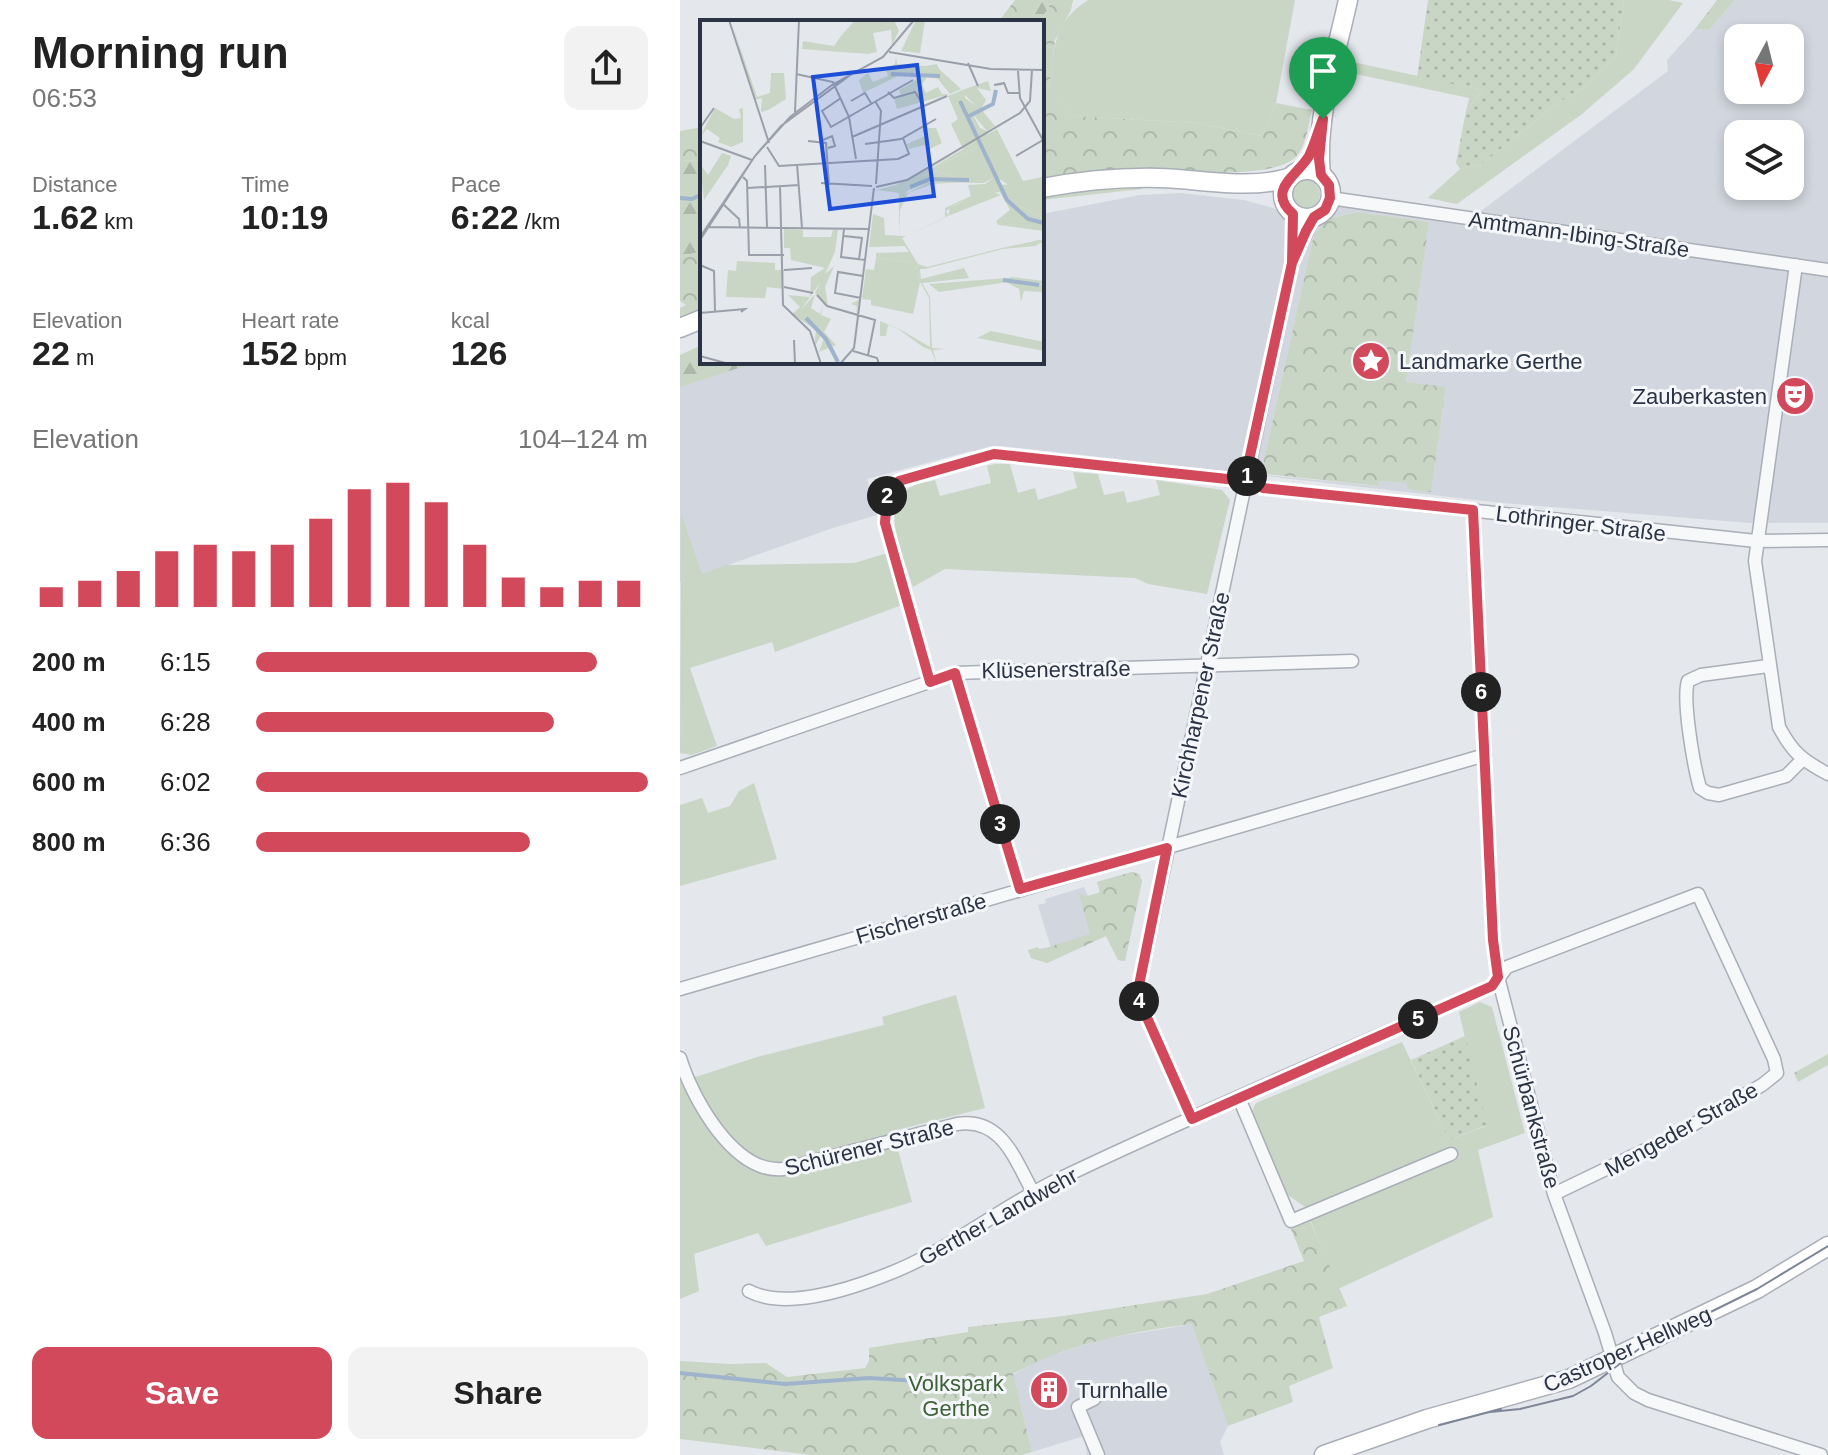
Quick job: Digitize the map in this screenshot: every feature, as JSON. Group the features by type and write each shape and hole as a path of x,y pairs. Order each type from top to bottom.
{"street":[{"path":"1321,175 1319,159 1323,119 1348,0"},
{"path":"1289,210 1283,191 1308,156 1323,119"},
{"path":"1044,188 1141,178 1225,182 1262,184 1314,171 1329,185 1330,198 1325,210 1314,217 1300,217 1270,195 1225,182"},
{"name":"Amtmann-Ibing-Straße","path":"1330,198 1828,270"},
{"name":"Kirchharpener Straße","path":"1289,210 1292,263"},
{"name":"Kirchharpener Straße","path":"1192,1119 1137,995 1292,263 1314,217"},
{"path":"1796,265 1755,561 1779,727 1802,760 1828,774"},
{"path":"680,328 700,320"},
{"name":"Lothringer Straße","path":"930,682 885,523 884,506 890,491 903,479 994,454 1246,481 1263,488 1756,541 1828,540"},
{"name":"Schürbankstraße","path":"1473,510 1493,940 1498,977 1554,1194 1613,1359 1622,1383 1648,1400 1821,1455"},
{"name":"Klüsenerstraße","path":"680,768 955,673 1352,661"},
{"path":"1768,666 1701,675 1688,681 1686,691 1700,788 1719,795 1786,776 1802,760"},
{"path":"955,673 1020,889"},
{"name":"Fischerstraße","path":"680,989 1485,755"},
{"name":"Mengeder Straße","path":"1498,977 1507,967 1698,894 1774,1059 1777,1073 1762,1085 1668,1139 1554,1194"},
{"name":"Gerther Landwehr","path":"749,1291 761,1298 790,1300 884,1276 982,1225 1033,1192 1492,986 1498,977"},
{"name":"Schürener Straße","path":"680,1058 696,1100 734,1149 759,1167 783,1169 957,1124 977,1123 1002,1138 1033,1192"},
{"path":"1239,1098 1291,1221 1451,1154"},
{"name":"Castroper Hellweg","path":"1324,1455 1437,1416 1554,1385 1757,1289 1828,1246"},
{"path":"1094,1399 1078,1407 1098,1455"}],"shaded area":[{"path":"1735,0 1828,0 1828,523 1750,523 1503,503 1000,446 867,479 877,515 680,582 680,361 700,361 700,364 1044,364 1044,214 1140,195 1180,193 1244,200 1273,208 1301,223 1316,223 1330,213 1334,203 1469,220 1668,71 1667,60 1695,29 1710,29","holes":["1358,212 1428,222 1406,382 1446,388 1431,491 1407,489 1408,483 1380,481 1379,486 1266,475 1262,469 1314,234 1331,218"]},
{"path":"1132,872 1139,874 1142,881 1125,961 1118,960 1106,936 1047,963 1031,958 1028,950 1052,947 1038,905 1046,903 1045,899 1084,887 1088,896 1100,892 1097,882"},
{"path":"1193,1324 1228,1426 1220,1442 1224,1455 1087,1455 1084,1436 1032,1452 1013,1375 1038,1360 1102,1339"}],"green space":[{"path":"1015,0 1042,0 1030,20 1000,20"},
{"path":"1042,0 1053,0 1041,20 1030,20"},
{"path":"1053,0 1073,0 1055,40 1049,86 1073,116 1196,123 1262,136 1276,103 1312,110 1306,137 1297,156 1278,166 1258,170 1210,173 1122,171 1044,180 1044,20 1041,20"},
{"path":"1088,0 1295,0 1276,103 1262,136 1196,123 1073,116 1049,87 1052,60 1062,27 1076,8"},
{"path":"1428,0 1624,0 1616,55 1581,90 1556,104 1482,164 1460,169 1456,163 1466,111 1483,90 1417,77"},
{"path":"1624,0 1683,3 1634,69 1582,114 1457,204 1428,198 1460,169 1482,164 1556,104 1581,90 1616,55"},
{"path":"1717,0 1735,0 1710,29 1695,29"},
{"path":"1348,61 1483,90 1466,111 1469,98 1346,72"},
{"path":"700,127 700,160 680,161 680,131"},
{"path":"700,160 700,252 680,257 680,161"},
{"path":"1306,180 1316,184 1320,194 1316,204 1306,208 1296,204 1292,194 1296,184"},
{"path":"1142,185 1142,189 1044,200 1044,195"},
{"path":"1358,212 1429,222 1406,382 1446,387 1431,492 1407,489 1407,483 1380,481 1379,486 1266,474 1262,469 1314,234 1331,218"},
{"path":"700,252 700,310 680,319 680,308 686,305 680,301 680,257"},
{"path":"700,346 700,364 751,364 680,387 680,355"},
{"path":"1010,464 1018,493 1035,488 1038,500 1077,488 1073,472 1098,474 1104,495 1124,491 1127,503 1160,495 1156,480 1222,490 1230,500 1207,594 1148,584 1135,578 945,569 913,587 896,534 896,507 901,496 911,487 935,480 940,496 991,483 987,466"},
{"path":"681,513 702,574 726,565 854,563 888,553 902,605 775,652 772,642 690,668 717,746 692,755 680,753"},
{"path":"754,783 777,859 680,886 680,805 702,798 708,813 730,806 739,791"},
{"path":"692,806 693,814 688,819 695,829 693,832 680,832 680,810"},
{"path":"1132,872 1139,874 1142,881 1125,961 1118,960 1106,936 1047,963 1031,958 1028,950 1038,947 1039,950 1090,934 1079,894 1100,893 1097,882"},
{"path":"956,995 985,1108 893,1131 912,1202 766,1246 758,1233 694,1254 699,1291 680,1299 680,1082 757,1057 884,1025 882,1017"},
{"path":"1480,1002 1492,1007 1525,1133 1478,1150 1493,1217 1338,1289 1305,1207 1288,1195 1252,1111 1256,1103 1402,1042 1449,1140 1486,1126 1459,1012"},
{"path":"1465,1036 1487,1125 1449,1140 1411,1060"},
{"path":"1828,1054 1828,1065 1798,1082 1794,1073"},
{"name":"Volkspark Gerthe","path":"1310,1221 1347,1306 1319,1317 1333,1368 1289,1386 1293,1402 1228,1426 1192,1324 1100,1340 1056,1354 1013,1374 1032,1452 1022,1455 812,1455 680,1439 680,1361 766,1363 787,1377 865,1368 869,1361 869,1348 968,1332 968,1327 1207,1294 1304,1261 1291,1229"}],"waterway":[{"path":"680,198 692,199 700,195"},
{"path":"680,1373 785,1384 869,1378 984,1385"}],"tram line":[{"path":"1490,1412 1520,1409 1573,1396 1644,1345 1757,1289 1828,1246"},
{"path":"1439,1425 1501,1409"}],"place":[{"name":"Landmarke Gerthe","path":"1371,361"},
{"name":"Zauberkasten","path":"1795,396"},
{"name":"Turnhalle","path":"1049,1390"}],"route":[{"path":"1323,119 1308,156 1284,184 1285,205 1293,214 1292,263 1246,481 1263,488 1473,510 1493,940 1498,977 1492,986 1192,1119 1137,995 1167,848 1020,889 955,673 930,682 885,523 884,506 890,491 903,479 994,454 1246,481 1248,465 1292,263 1314,217 1329,204 1329,185 1321,175 1319,159 1323,119"}]}
